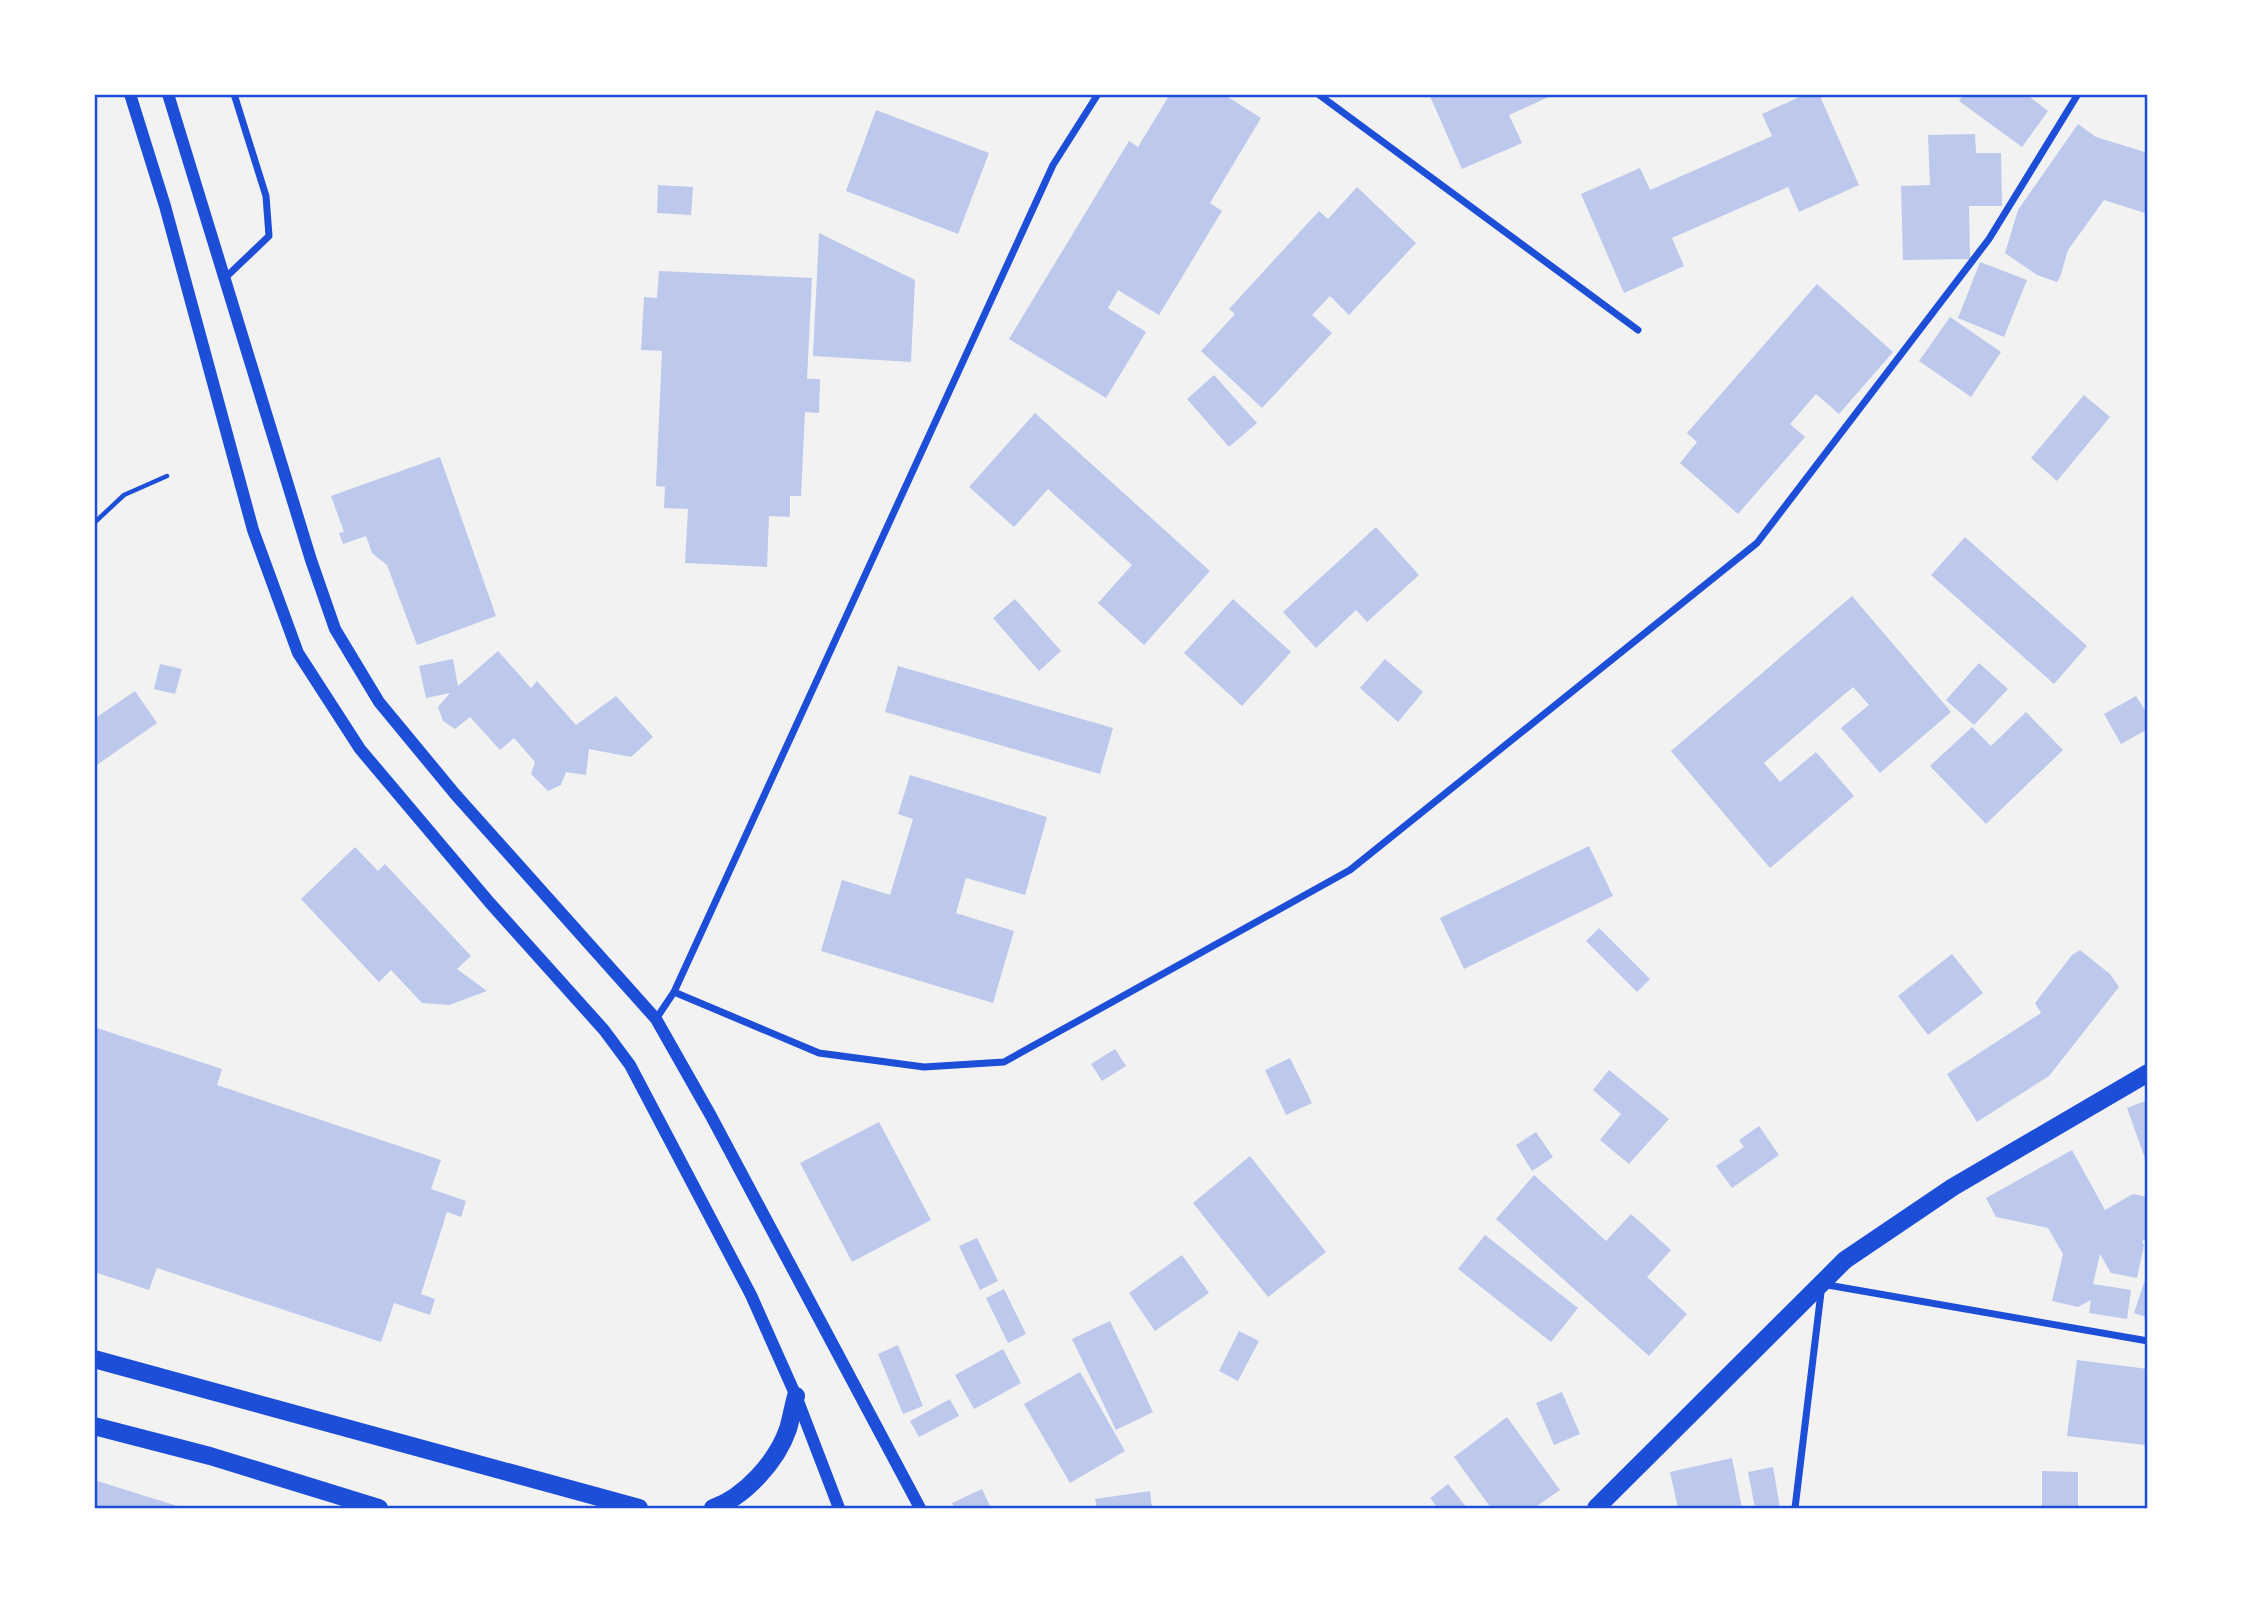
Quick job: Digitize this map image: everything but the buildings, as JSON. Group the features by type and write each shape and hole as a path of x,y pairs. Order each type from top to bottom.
{"main road":[{"path":"1596,1508 1845,1260 1953,1186 2147,1073"},
{"path":"94,1359 639,1508"},
{"path":"713,1508 747,1487 771,1462 787,1431 796,1396"},
{"path":"94,1426 210,1456 379,1508"}],"street":[{"path":"130,94 165,206 253,530 298,653 360,749 490,903 604,1030 630,1065 751,1295 796,1396 839,1508"},
{"path":"168,94 310,560 335,629 387,712 455,794 656,1019 711,1116 920,1508"},
{"path":"224,280 269,236 266,196 234,94"},
{"path":"656,1019 674,992 1053,165 1098,94"},
{"path":"1318,94 1638,330"},
{"path":"674,992 819,1053 924,1067 1004,1062 1350,870 1757,543 1990,239 2078,94"},
{"path":"1795,1508 1822,1284 2147,1341"}],"path":[{"path":"94,523 124,495 167,476"}]}
